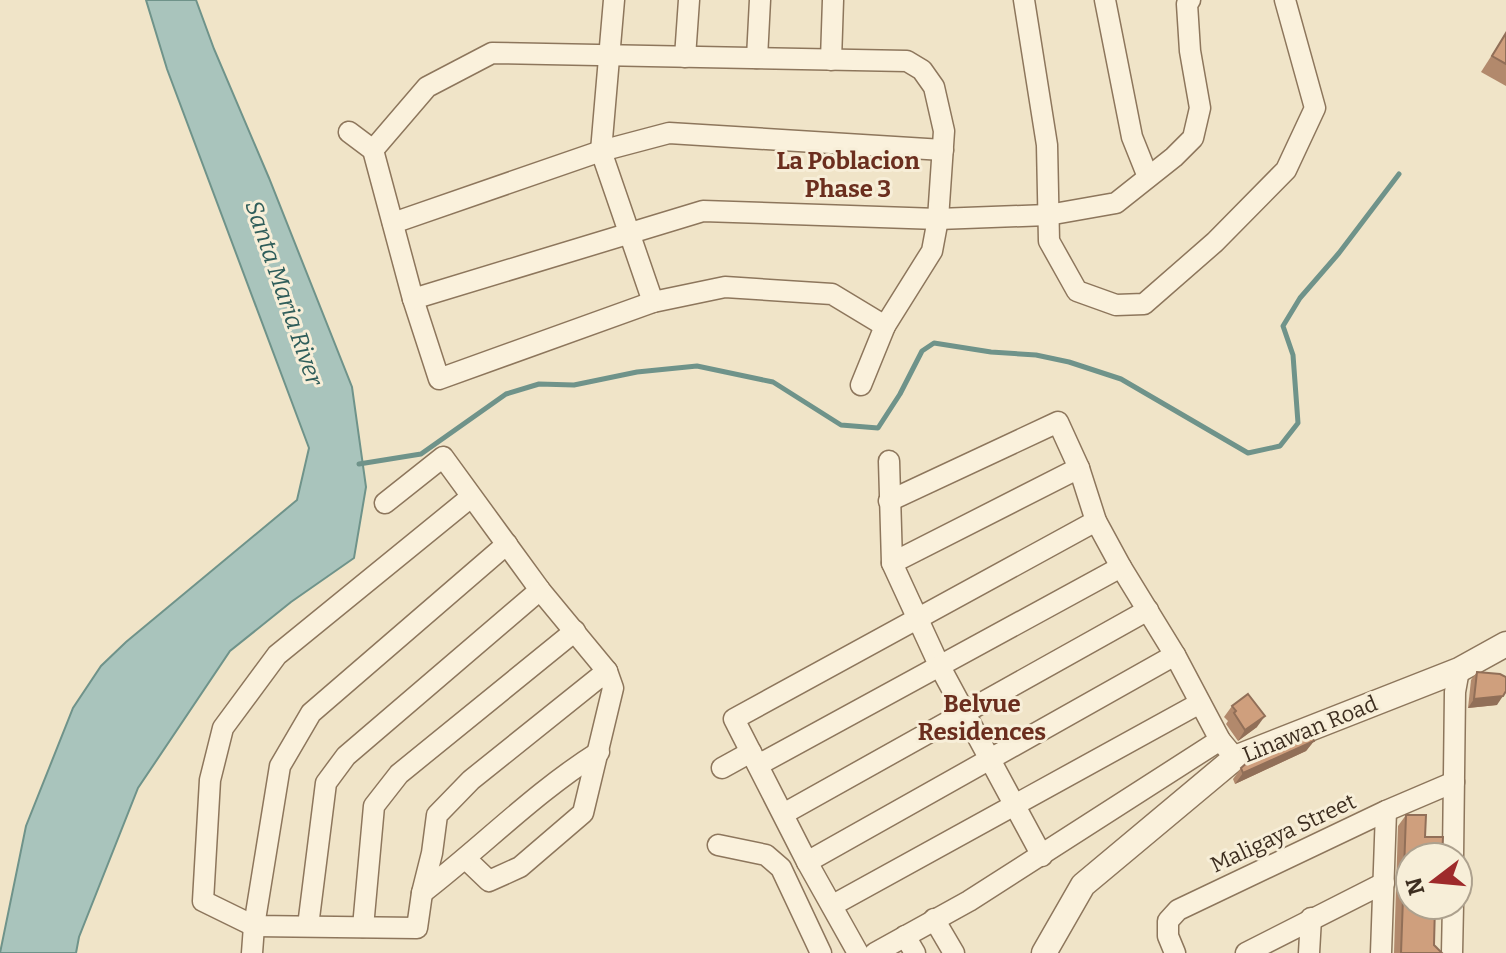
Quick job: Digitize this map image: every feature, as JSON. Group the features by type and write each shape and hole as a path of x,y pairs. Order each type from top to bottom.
{"street":[{"path":"614,0 601,151 653,302"},
{"path":"685,57 689,0"},
{"path":"757,58 760,0"},
{"path":"831,60 833,0"},
{"path":"1024,0 1047,145 1049,241 1077,291 1116,305 1144,304 1215,242 1286,170 1315,108 1285,0"},
{"path":"1105,0 1132,137 1148,177"},
{"path":"413,299 703,211 938,219 1048,215 1116,203 1193,138 1200,108 1190,51 1187,4 1190,0"},
{"path":"373,150 427,87 492,53 907,61 922,70 934,87 944,131 938,219 932,251 885,326 861,385"},
{"path":"349,132 373,150 413,299 439,379 653,302 725,287 832,294 885,326"},
{"path":"393,223 601,151 669,133 943,150"},
{"path":"875,953 910,944 934,919 1227,749 1096,521 1079,468 1058,422 889,501"},
{"path":"385,503 443,457 540,590 607,671 613,688 583,813 520,867 489,881 466,859"},
{"path":"889,461 892,563 964,714 1042,856"},
{"path":"892,563 1079,468"},
{"path":"471,497 277,655 223,728 210,780 203,901 254,926 417,928 437,815 471,780 607,671"},
{"path":"858,953 807,862 785,813 734,719 1096,521"},
{"path":"252,953 280,766 311,713 507,544"},
{"path":"722,768 755,758 939,665 1121,567"},
{"path":"308,926 326,783 346,756 540,590"},
{"path":"785,813 1148,610"},
{"path":"363,927 374,806 399,774 575,631"},
{"name":"Linawan Road","path":"1044,953 1083,885 1227,749 1459,670 1506,644"},
{"path":"807,862 1175,655"},
{"path":"1453,841 1455,692 1459,670"},
{"path":"833,905 1200,703"},
{"path":"422,893 563,775 599,752"},
{"name":"Maligaya Street","path":"1175,953 1168,936 1168,921 1178,910 1454,782"},
{"path":"1381,953 1386,811"},
{"path":"718,845 766,855 781,868 821,953"},
{"path":"1246,953 1384,883"},
{"path":"1309,953 1311,918"},
{"path":"934,919 954,953"},
{"path":"1452,953 1453,921"}],"water":[{"name":"Santa Maria River","path":"146,0 196,0 352,387 366,487 354,558 291,602 230,651 138,788 79,937 76,953 0,953 26,826 73,708 101,666 126,642 297,500 309,448 167,69"}],"building":[{"path":"1506,33 1506,64 1492,56"},
{"path":"1477,672 1506,677 1503,696 1474,699"},
{"path":"1248,694 1265,716 1245,730 1232,706"},
{"path":"1312,736 1314,741 1243,773 1241,768 1250,760"},
{"path":"1406,815 1426,815 1425,837 1443,837 1443,841 1405,841"},
{"path":"1402,921 1435,921 1434,945 1442,953 1401,953"}],"waterway":[{"path":"359,464 421,454 506,394 539,384 574,385 637,372 697,366 773,382 841,425 878,428 922,351 934,343 1069,362 1121,379 1248,453 1280,446 1298,423 1293,355 1283,326 1300,298 1339,253 1399,174"}],"district":[{"name":"La Poblacion Phase 3","path":"848,175"},
{"name":"Belvue Residences","path":"982,718"}]}
